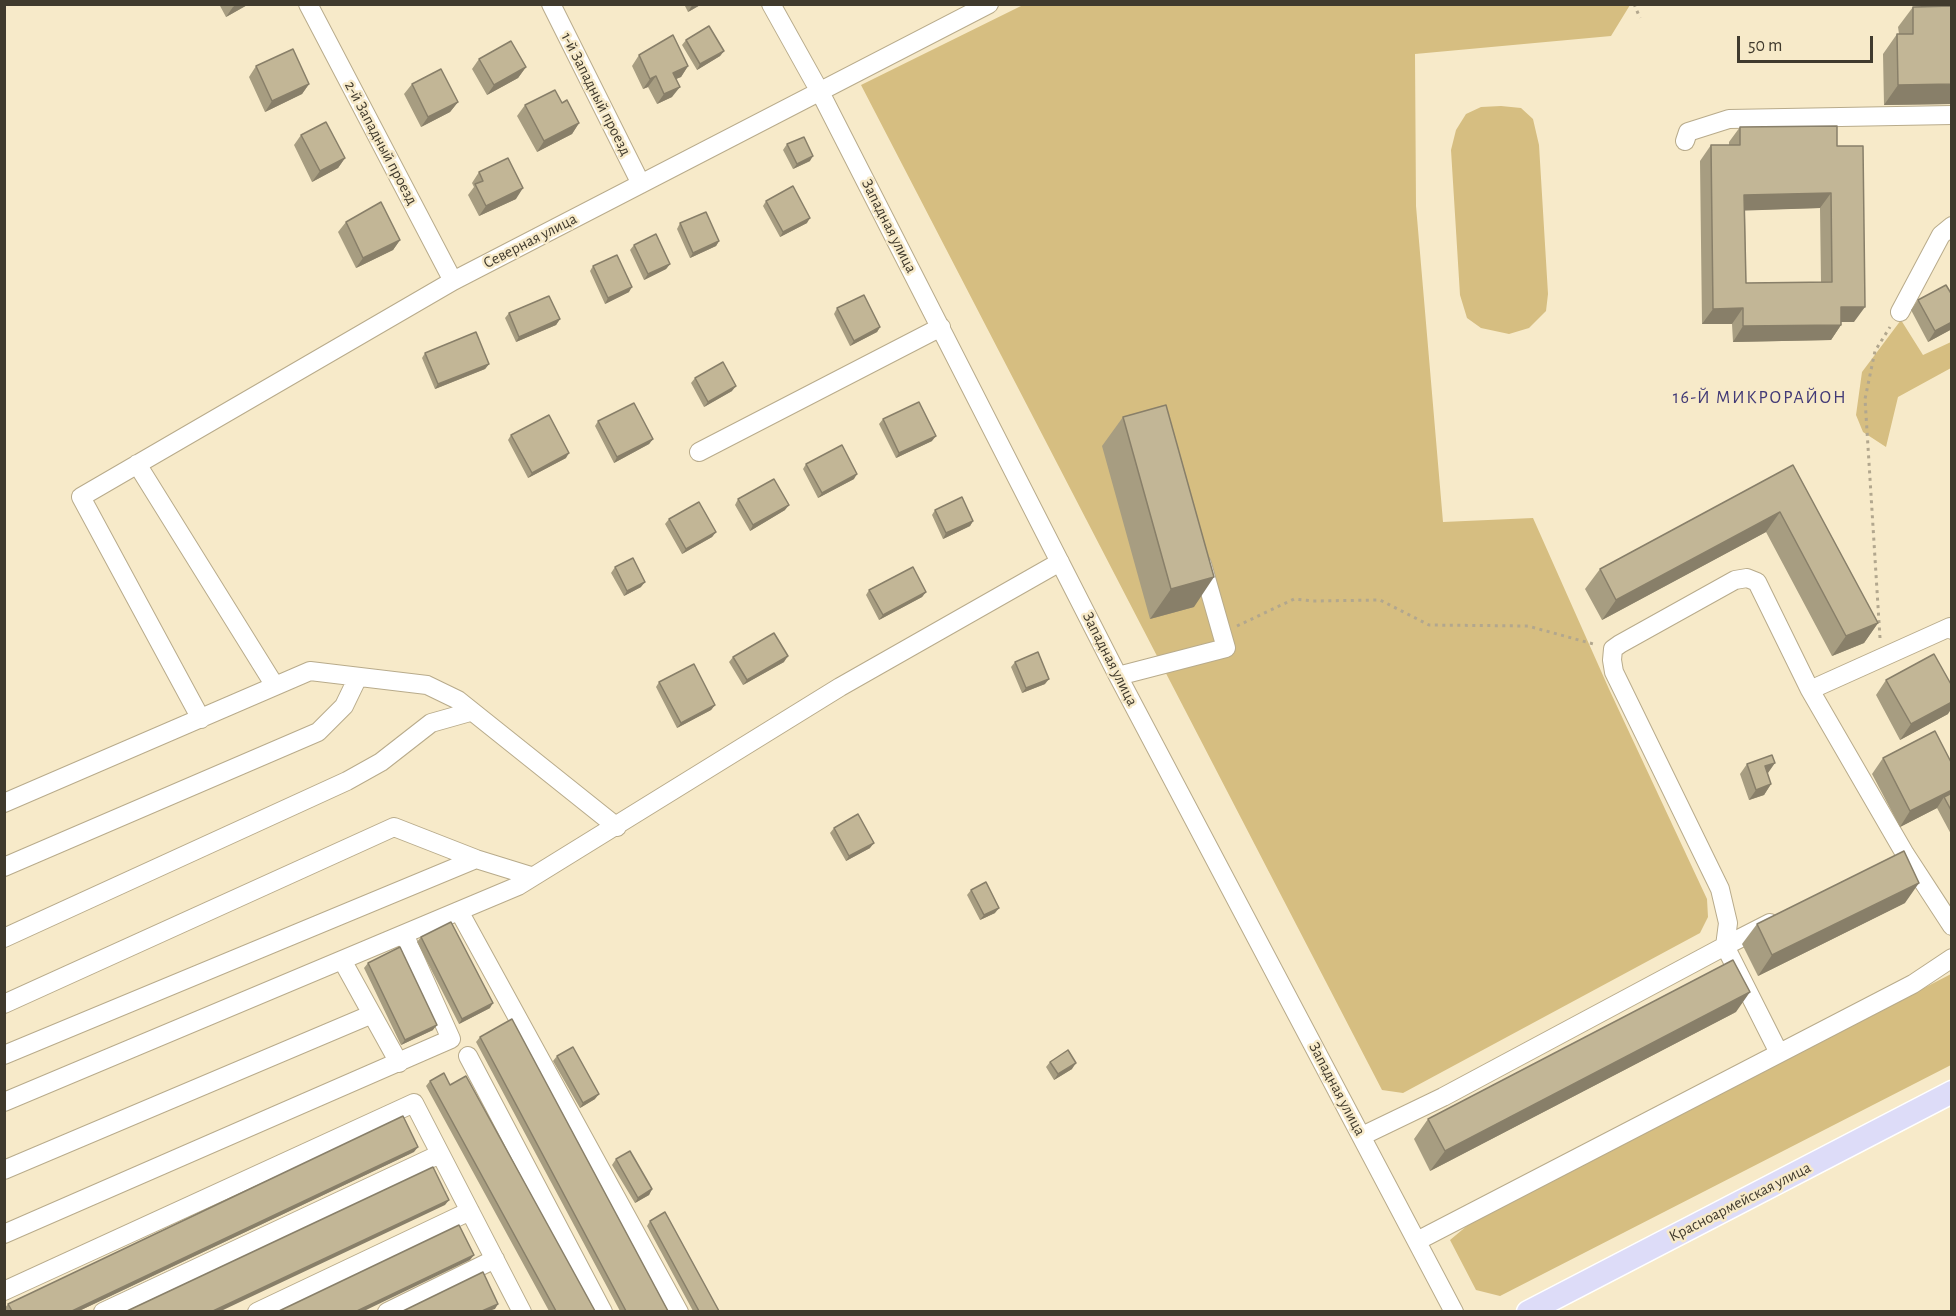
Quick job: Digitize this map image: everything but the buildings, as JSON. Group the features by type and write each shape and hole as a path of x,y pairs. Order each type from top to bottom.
{"main road":[{"name":"Красноармейская улица","path":"1528,1311 1952,1092"}],"street":[{"name":"2-й Западный проезд","path":"308,4 453,281"},
{"name":"1-й Западный проезд","path":"551,4 641,184"},
{"name":"Западная улица","path":"771,4 820,92 1118,676 1419,1240 1454,1311"},
{"name":"Северная улица","path":"201,718 81,497 453,281 989,4"},
{"path":"1685,141 1688,132 1729,119 1952,116"},
{"path":"1900,312 1941,235 1952,226"},
{"path":"699,452 941,327"},
{"path":"137,464 275,686"},
{"path":"1118,676 1226,648 1196,544"},
{"path":"4,1102 459,911 524,881 617,827 840,687 1060,562"},
{"path":"1779,1053 1725,946 1728,922 1720,890 1620,687 1611,660 1614,649 1632,635 1735,580 1753,579 1757,582 1897,858 1952,926"},
{"path":"1810,690 1951,627"},
{"path":"4,803 310,671 427,685 458,700 470,712 562,781 617,827"},
{"path":"4,867 318,732 344,705 358,677"},
{"path":"4,938 347,781 381,762 431,723 470,712"},
{"path":"4,1004 394,827 476,859 524,881"},
{"path":"4,1055 476,859"},
{"path":"459,911 679,1311"},
{"path":"1362,1136 1443,1096 1787,914"},
{"path":"4,1234 451,1039 404,934"},
{"path":"1419,1240 1913,984 1952,958"},
{"path":"342,960 370,1015 399,1063"},
{"path":"4,1170 370,1015"},
{"path":"468,1056 603,1311"},
{"path":"4,1291 414,1103 521,1311"},
{"path":"103,1311 440,1154"},
{"path":"258,1311 470,1211"},
{"path":"387,1311 495,1259"}],"path":[{"path":"1634,4 1640,18"},
{"path":"1881,658 1871,456 1865,399 1875,351 1900,312"},
{"path":"1222,634 1294,599 1380,600 1429,625 1528,626 1614,649"}],"shaded area":[{"path":"1023,5 1630,5 1611,36 1415,54 1416,206 1443,522 1533,518 1609,689 1707,899 1708,917 1700,933 1403,1093 1382,1090 861,85"},
{"path":"1481,107 1521,108 1533,119 1539,145 1548,294 1546,311 1529,328 1509,334 1481,328 1467,318 1460,295 1451,150 1456,130 1466,114"},
{"path":"1901,320 1923,355 1951,342 1951,368 1898,397 1886,447 1863,432 1856,415 1862,372"},
{"path":"1951,974 1951,1065 1500,1296 1476,1290 1450,1240 1468,1225"}],"district":[{"name":"16-Й МИКРОРАЙОН","path":"1760,398"}]}
